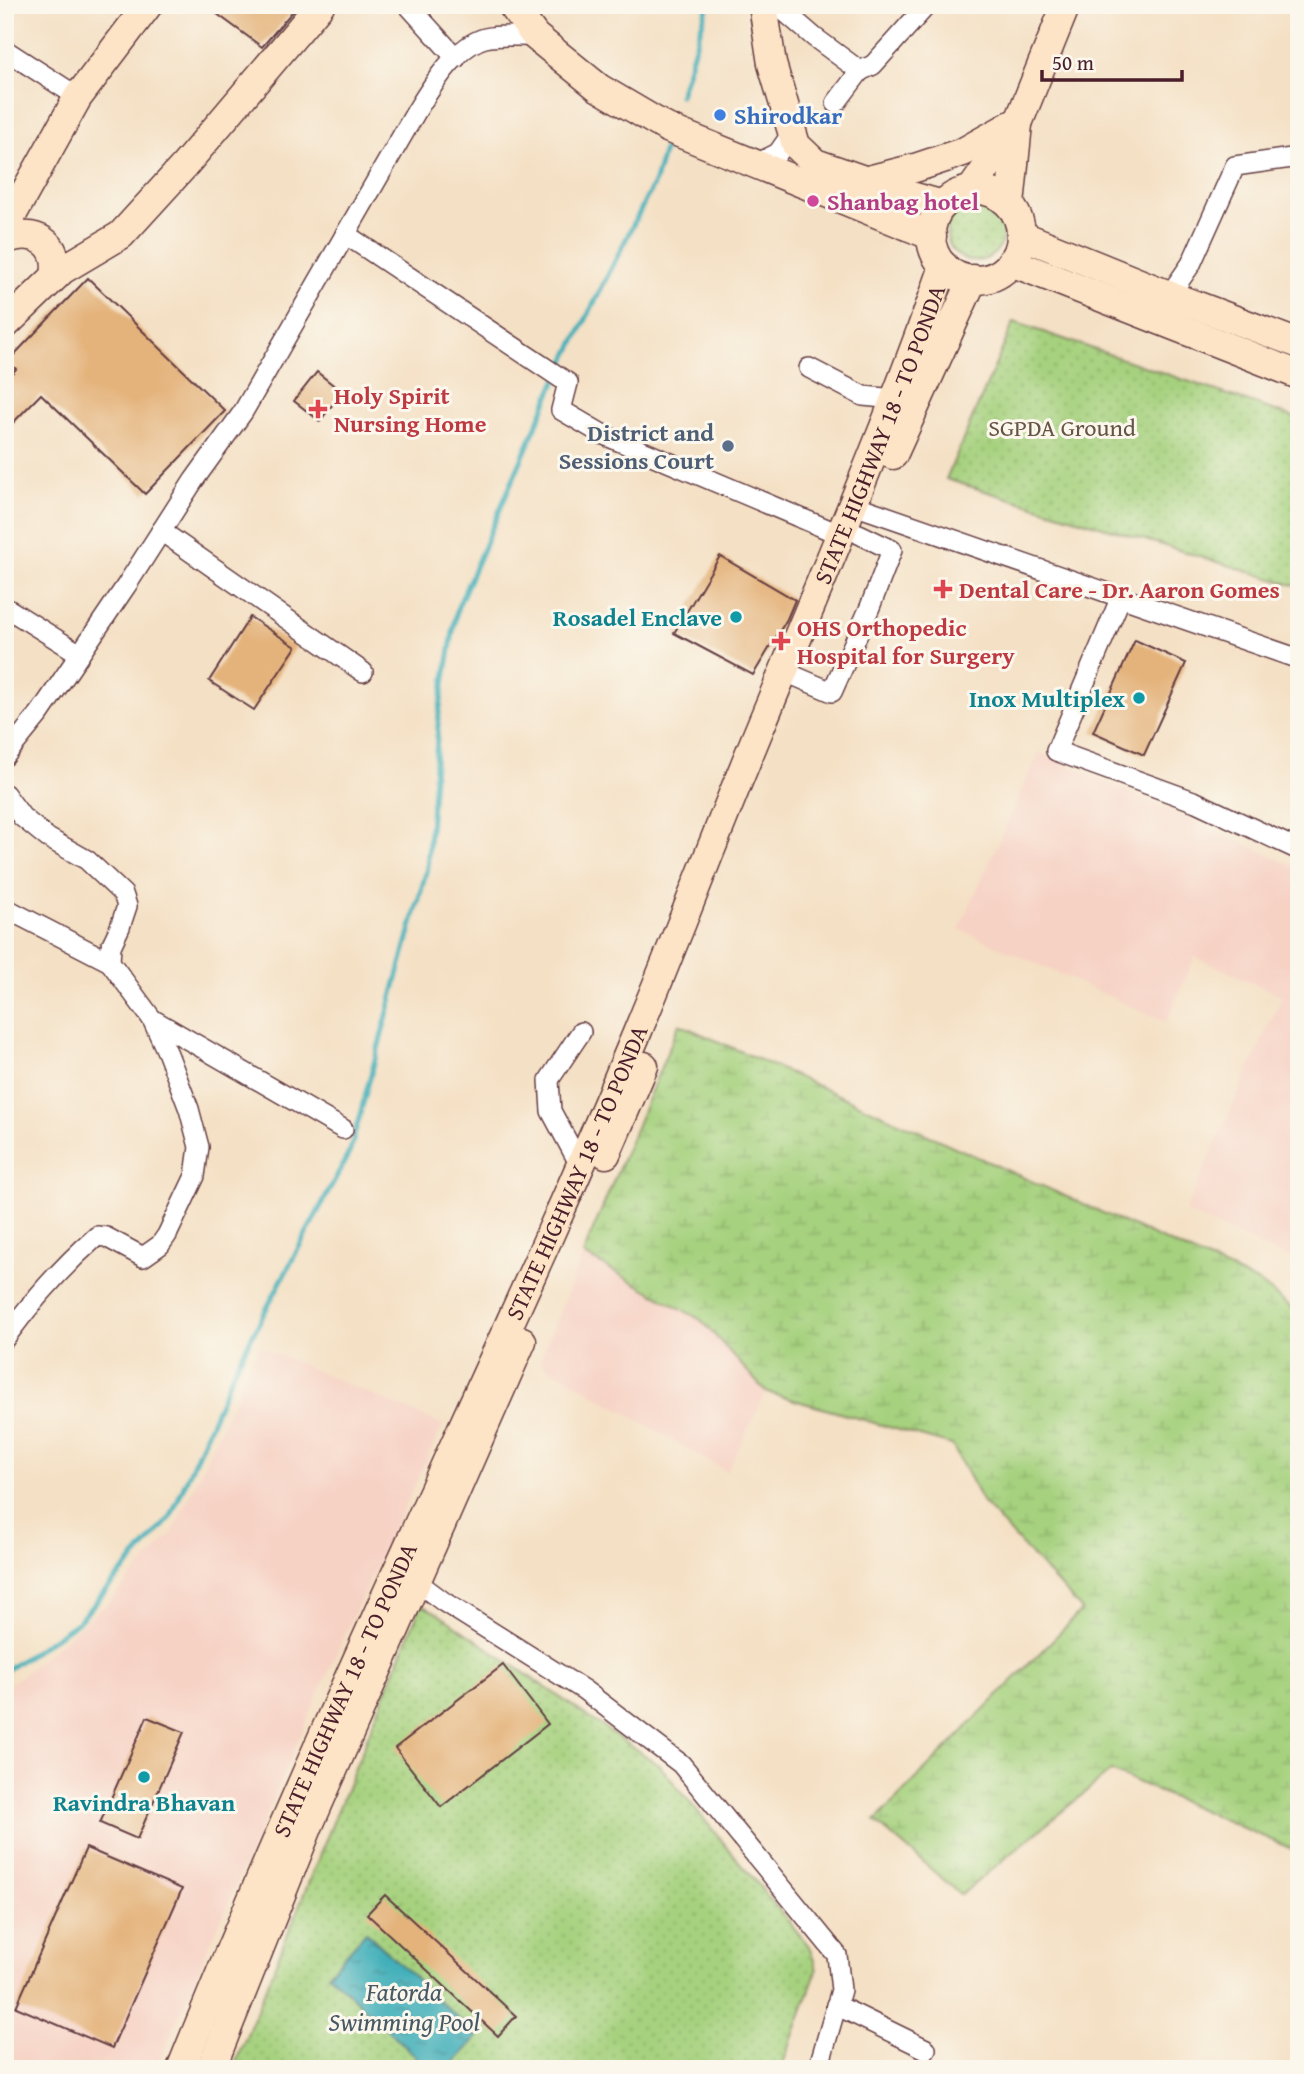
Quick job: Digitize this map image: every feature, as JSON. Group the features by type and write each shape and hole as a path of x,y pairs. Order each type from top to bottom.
{"main road":[{"path":"5,228 78,97 148,5"},
{"path":"5,325 62,270 121,235 184,166 320,5"},
{"path":"512,5 536,36 599,88 667,128 932,236"},
{"path":"763,5 772,64 796,145 815,163 943,205"},
{"path":"971,190 1018,121 1066,5"},
{"path":"864,181 962,152 1018,121"},
{"path":"1010,205 1018,121"},
{"path":"971,190 1002,197 1010,205 1020,224 1019,250 1012,262 1001,272 988,278 962,277 944,266 937,257 932,236 933,225 943,205 961,192 971,190"},
{"path":"5,240 24,235 45,242 55,255 55,276"},
{"path":"1021,235 1299,375"},
{"path":"1012,262 1299,344"},
{"name":"STATE HIGHWAY 18 - TO PONDA","path":"181,2069 261,1876 407,1575 625,1110 856,521 944,266"},
{"name":"STATE HIGHWAY 18 - TO PONDA","path":"211,2069 407,1575 638,1030 719,826 856,521 876,491 973,279"}],"street":[{"path":"408,5 456,58"},
{"path":"777,5 860,71"},
{"path":"836,103 860,71 873,65 927,5"},
{"path":"5,756 40,713 194,480 243,412 416,110 441,72 463,51 484,38 536,36"},
{"path":"5,50 78,97"},
{"path":"756,164 778,153 792,133"},
{"path":"1162,306 1191,264 1235,166 1299,157"},
{"path":"345,234 568,383 561,410 602,434 856,521 1121,597 1299,659"},
{"path":"809,368 863,396 896,399"},
{"path":"797,677 832,692 892,550 856,521"},
{"path":"161,531 363,672"},
{"path":"1121,597 1056,751 1196,802 1299,850"},
{"path":"5,607 80,654"},
{"path":"5,794 22,817 48,838 87,860 123,894 127,906 111,946 110,962"},
{"path":"5,908 110,962 152,1019 189,1109 199,1147 195,1176 176,1219 160,1245 143,1257 106,1237 97,1236 59,1273 5,1338"},
{"path":"152,1019 343,1129"},
{"path":"580,1165 551,1111 549,1080 581,1032"},
{"path":"407,1575 584,1690 681,1764 837,1955 841,1990 818,2069"},
{"path":"836,2005 926,2049"}],"shaded area":[{"path":"1039,752 1299,868 1299,1253 1295,1261 1185,1212 1282,996 1195,957 1166,1022 959,929"},
{"path":"583,1254 701,1320 766,1392 727,1472 539,1362"},
{"name":"Ravindra Bhavan","path":"259,1346 443,1425 346,1631 156,2069 5,2069 5,1687 111,1600 172,1533"}],"green space":[{"path":"970,205 980,205 995,213 1001,222 1001,244 995,253 980,261 970,261 952,249 947,238 947,228 959,210"},
{"name":"SGPDA Ground","path":"1014,322 1299,419 1299,587 946,479"},
{"path":"679,1024 1260,1283 1299,1314 1299,1852 1111,1771 961,1895 875,1821 1082,1610 983,1503 952,1445 766,1392 701,1320 583,1254"},
{"path":"421,1605 437,1613 660,1766 809,1946 817,1970 781,2069 233,2069"}],"water":[{"name":"Fatorda Swimming Pool","path":"366,1932 478,2037 448,2069 407,2069 417,2057 328,1974"}],"building":[{"path":"205,5 298,5 262,47"},
{"path":"88,278 225,411 145,494 41,394 5,431 5,380 16,369 8,361"},
{"path":"317,372 342,392 320,421 294,401"},
{"name":"Rosadel Enclave","path":"720,556 795,600 787,619 753,675 674,633"},
{"path":"250,617 296,647 254,710 209,681"},
{"name":"Inox Multiplex","path":"1135,640 1186,663 1144,755 1093,732"},
{"path":"503,1665 548,1724 441,1807 395,1748"},
{"path":"147,1717 184,1732 137,1839 100,1823"},
{"path":"86,1848 182,1889 112,2048 16,2007"},
{"path":"385,1895 516,2016 498,2036 367,1914"}],"waterway":[{"path":"680,95 708,5"},
{"path":"560,371 655,181 664,150"},
{"path":"5,1671 78,1622 170,1518 233,1372 350,1151 427,869 439,713 457,609 556,380"}],"place":[{"name":"Shirodkar","path":"720,115"},
{"name":"Shanbag hotel","path":"813,201"},
{"name":"Holy Spirit Nursing Home","path":"318,409"},
{"name":"District and Sessions Court","path":"728,446"},
{"name":"Dental Care - Dr. Aaron Gomes","path":"943,589"},
{"name":"Rosadel Enclave","path":"736,617"},
{"name":"OHS Orthopedic Hospital for Surgery","path":"781,641"},
{"name":"Inox Multiplex","path":"1139,698"},
{"name":"Ravindra Bhavan","path":"144,1777"}]}
